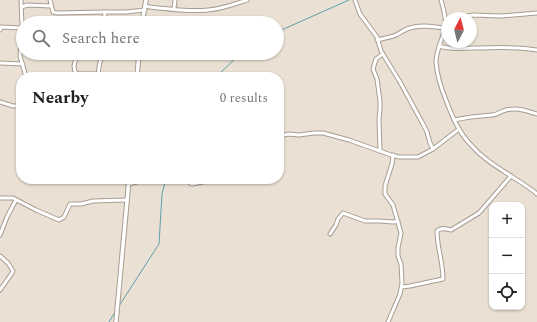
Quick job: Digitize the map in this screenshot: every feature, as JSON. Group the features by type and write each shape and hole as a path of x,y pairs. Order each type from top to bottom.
{"main road":[{"path":"143,16 146,0"},
{"path":"137,72 138,60"},
{"path":"116,322 128,184"}],"street":[{"path":"21,0 22,16"},
{"path":"50,0 53,12 57,13 126,12 150,7 208,10 225,7 247,0"},
{"path":"174,9 175,0"},
{"path":"355,0 360,14 376,37 383,54 423,124 433,149"},
{"path":"441,0 444,12"},
{"path":"22,7 28,5 51,6"},
{"path":"105,12 105,16"},
{"path":"477,15 501,16 537,13"},
{"path":"377,40 396,35 409,28 417,26 441,28"},
{"path":"0,30 4,27 16,28"},
{"path":"441,40 436,59 439,81 451,114 459,129 470,144 486,160 537,194"},
{"path":"439,46 444,48 526,48 537,50"},
{"path":"380,151 380,101 377,79 373,69 376,59 383,54"},
{"path":"22,60 25,72"},
{"path":"75,60 75,72"},
{"path":"98,72 100,60"},
{"path":"0,63 23,64"},
{"path":"0,102 16,106"},
{"path":"454,120 474,116 495,115 511,109 527,110 537,114"},
{"path":"284,135 324,132 399,157 418,157 433,149 459,129"},
{"path":"388,322 402,287 401,264 398,256 401,233 393,205 385,194 385,186 392,164 393,155"},
{"path":"402,287 443,279 443,267 439,253 437,231 444,228 451,230 479,213 511,176"},
{"path":"0,198 13,198 59,220 64,217 70,204 81,204 93,201 127,200"},
{"path":"0,235 16,200"},
{"path":"330,234 343,213 365,221 398,221"},
{"path":"0,256 8,263 13,271 0,290"}],"waterway":[{"path":"284,29 349,0"},
{"path":"221,72 234,60"},
{"path":"119,306 159,244 162,194 164,184"},
{"path":"109,322 115,312"}]}
